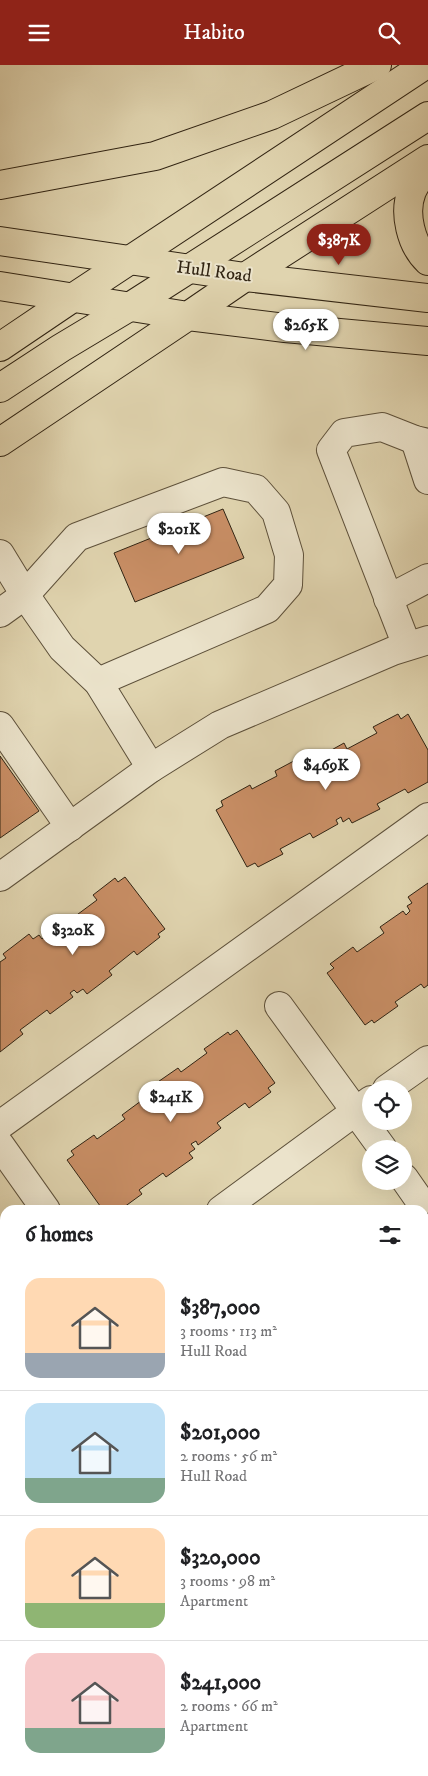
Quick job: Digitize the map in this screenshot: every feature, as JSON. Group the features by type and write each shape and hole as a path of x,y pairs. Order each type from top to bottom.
{"main road":[{"path":"0,185 155,156 272,115 377,65"},
{"path":"0,347 425,65"},
{"path":"0,388 428,116"},
{"path":"0,442 246,277 428,159"},
{"path":"428,164 412,193 409,215 414,240 428,261"},
{"name":"Hull Road","path":"0,241 246,277 428,298"},
{"path":"0,286 188,316 285,328 428,341"}],"lane":[{"path":"0,877 151,768 220,725 417,643 388,599 331,450 344,433 382,427 422,441 428,480"},
{"path":"0,613 26,595 77,537 223,482 256,489 276,512 289,555 288,585 267,609 98,682"},
{"path":"0,554 62,648 98,682 151,768"},
{"path":"388,599 428,578"},
{"path":"0,725 70,827"},
{"path":"0,1125 428,817"},
{"path":"279,1005 362,1104"},
{"path":"400,1080 428,1060"},
{"path":"228,1205 362,1107"},
{"path":"0,1145 42,1205"},
{"path":"411,1190 418,1202"}],"building":[{"path":"223,509 244,558 135,602 114,553"},
{"path":"398,714 401,719 408,714 428,750 428,782 408,793 405,789 377,804 380,809 352,823 349,818 343,822 341,817 336,820 338,824 313,838 310,833 280,849 283,854 258,867 255,863 247,867 216,810 223,806 221,801 250,785 252,789 277,776 275,771 305,755 308,761 314,758 317,763 321,760 319,757 344,743 347,749 377,733 373,727"},
{"path":"0,756 39,811 0,838"},
{"path":"125,877 165,929 158,934 160,937 137,955 134,951 109,971 112,975 87,994 83,989 77,993 74,990 70,993 73,997 50,1014 47,1010 20,1030 23,1034 0,1052 0,962 6,958 3,954 29,934 33,939 39,935 42,939 46,936 43,932 66,915 70,920 97,900 93,895 115,878 118,882"},
{"path":"428,883 428,985 424,988 421,984 395,1002 398,1006 374,1023 372,1020 365,1025 327,973 334,968 330,964 353,947 357,952 384,933 380,927 403,911 406,915 410,911 407,906 412,903 408,897"},
{"path":"237,1030 275,1083 268,1088 271,1092 249,1108 245,1103 217,1123 221,1128 198,1145 196,1141 191,1144 195,1149 189,1153 193,1158 166,1177 163,1173 139,1190 142,1194 127,1205 99,1205 67,1160 74,1155 71,1151 94,1135 97,1139 125,1119 122,1115 145,1098 148,1102 152,1099 150,1095 156,1091 152,1086 178,1068 181,1072 207,1053 204,1049 228,1032 230,1035"}]}
